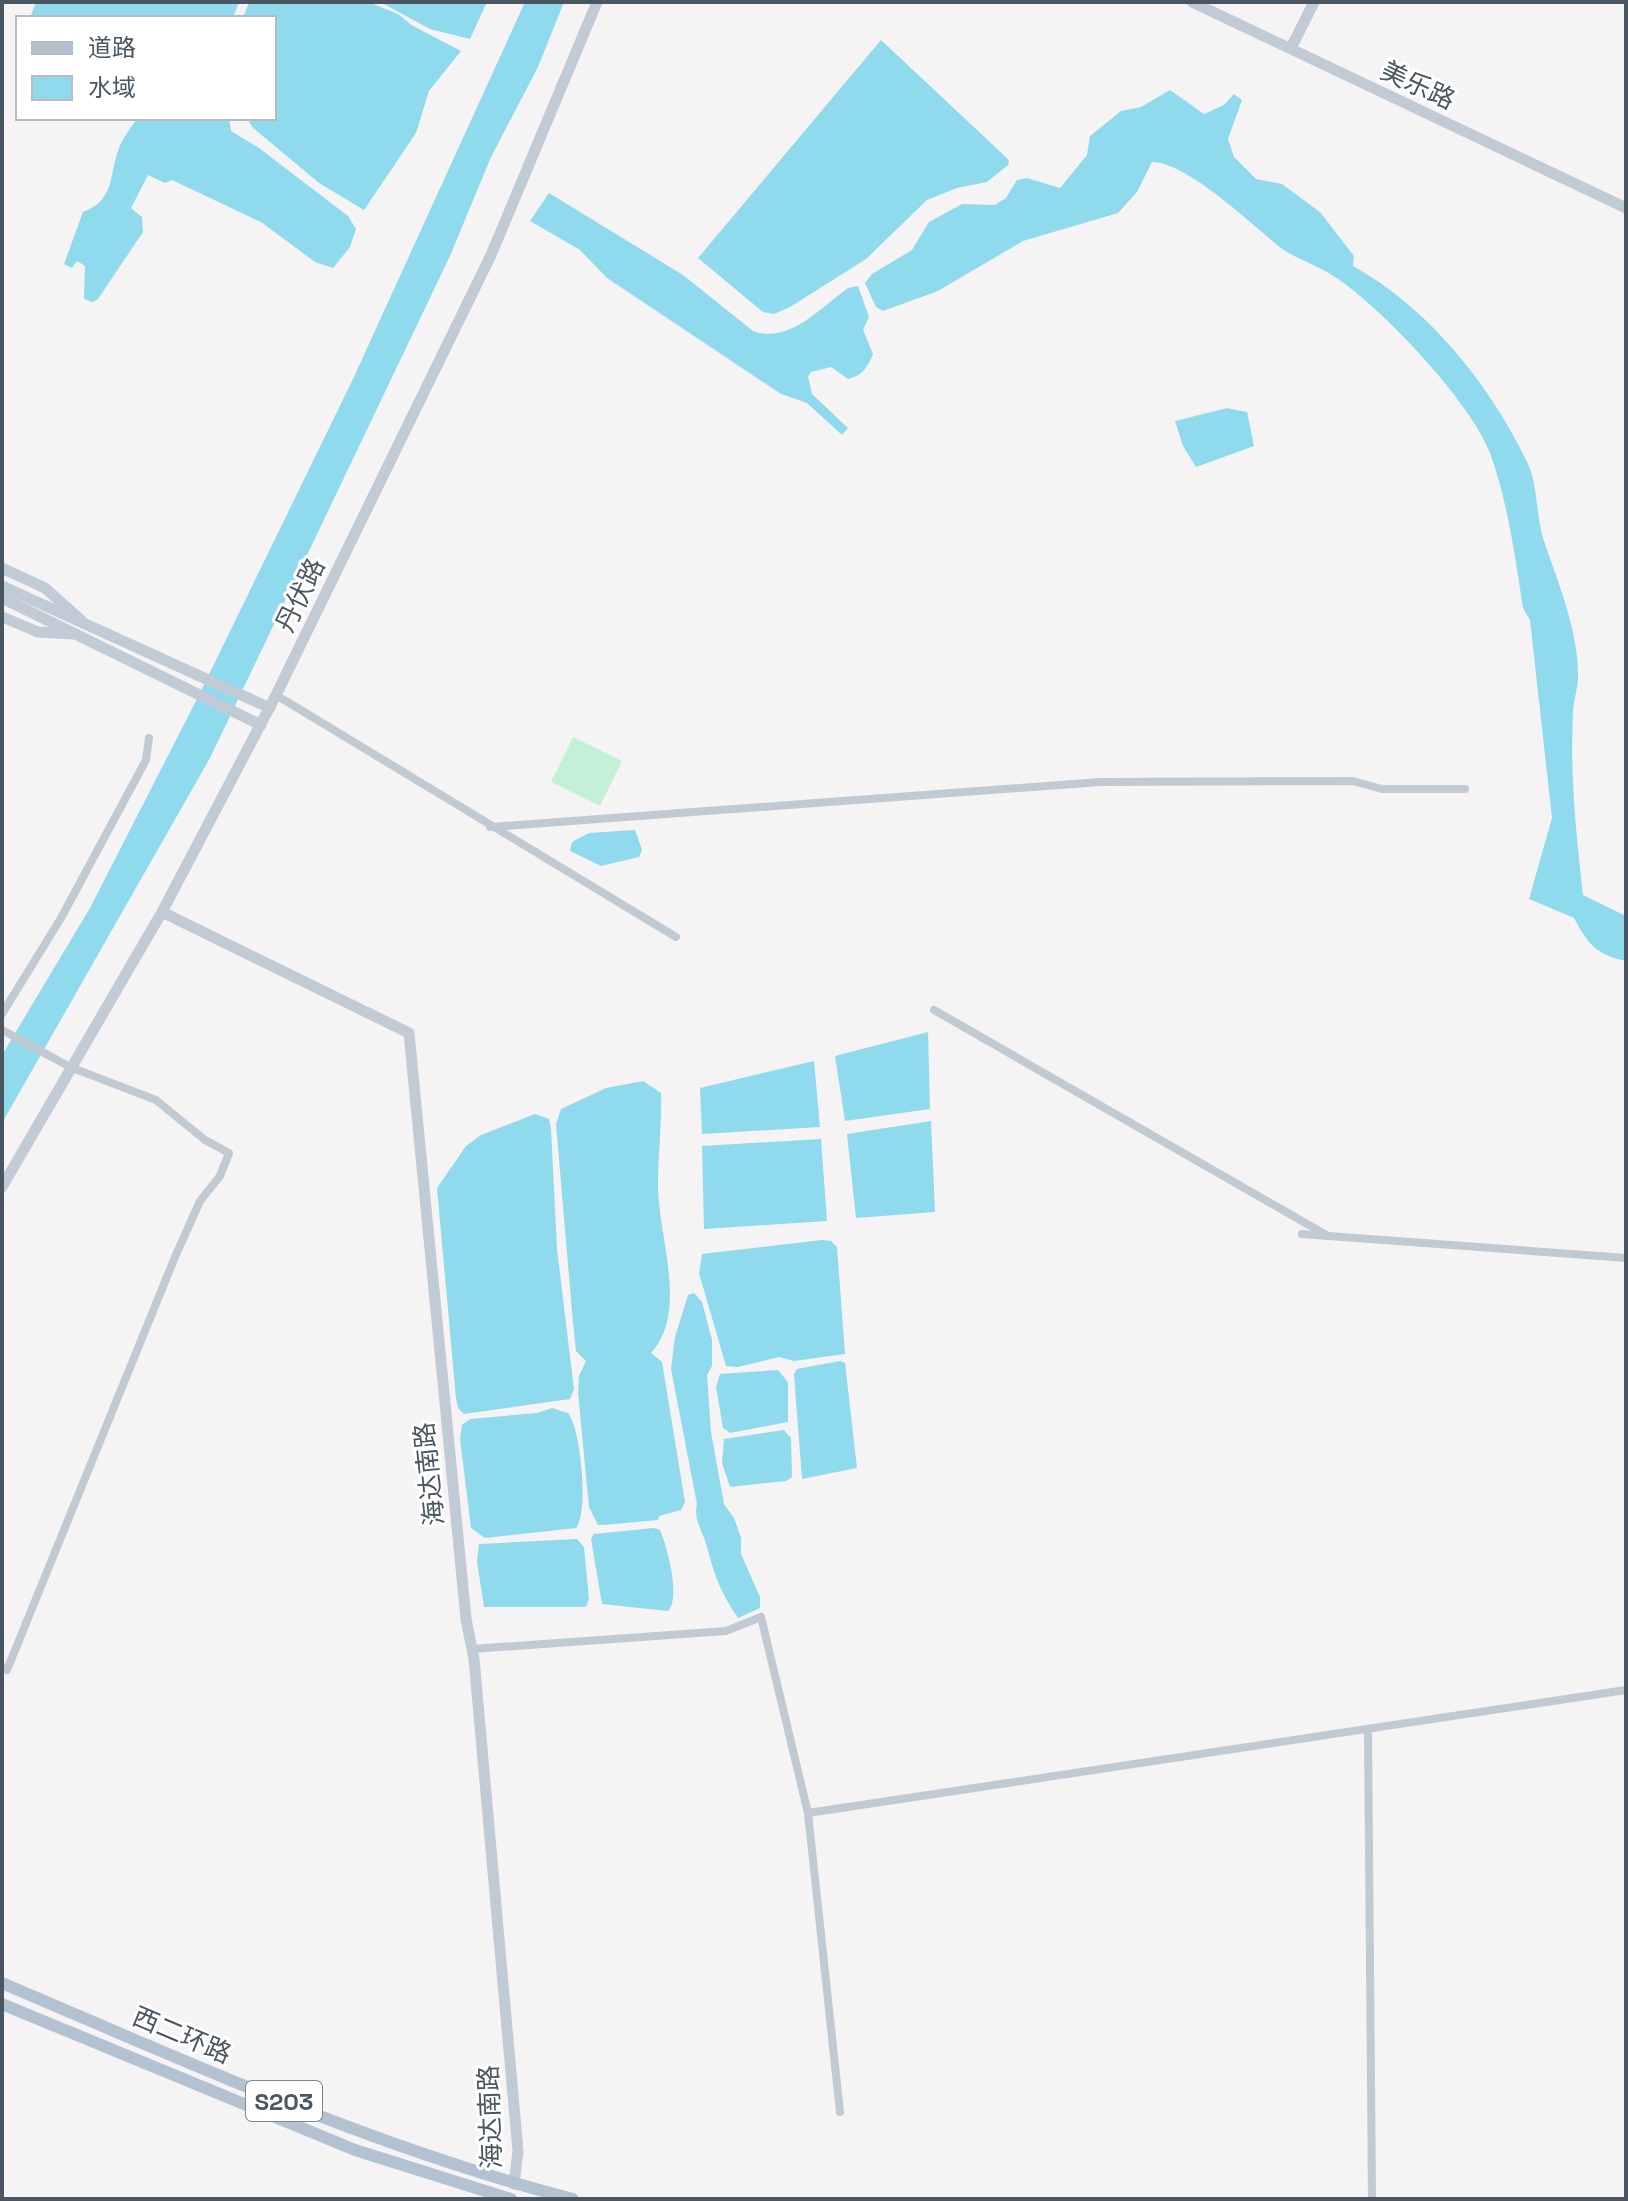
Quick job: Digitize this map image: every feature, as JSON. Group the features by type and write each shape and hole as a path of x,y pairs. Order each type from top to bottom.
{"main road":[{"name":"西二环路","path":"2,1983 361,2133 472,2172 573,2199"},
{"name":"西二环路","path":"2,2004 465,2193 511,2199"},
{"path":"465,2193 472,2172"}],"street":[{"name":"丹伏路","path":"2,1187 162,912 270,708 491,255 597,2"},
{"name":"美乐路","path":"1192,2 1626,208"},
{"path":"1291,48 1314,2"},
{"path":"2,568 45,588 66,603 81,628"},
{"path":"2,586 192,691 261,725"},
{"path":"2,598 201,676 270,708"},
{"path":"2,617 38,632 81,628"},
{"path":"276,695 676,937"},
{"path":"2,1014 61,918 140,771 149,738"},
{"path":"490,827 1101,782 1353,781 1382,789 1465,789"},
{"name":"海达南路","path":"162,912 409,1033 466,1619 472,1649 518,2151 514,2184"},
{"path":"934,1010 1328,1236"},
{"path":"2,1030 70,1067 156,1100 205,1140 229,1153 220,1176 200,1201 175,1257 7,1670 2,1668"},
{"path":"1302,1234 1626,1258"},
{"path":"472,1649 726,1631 761,1617 808,1813 840,2112"},
{"path":"808,1813 1626,1690"},
{"path":"1368,1730 1372,2199"}],"green space":[{"path":"573,737 622,761 600,806 551,782"}],"water":[{"path":"36,2 239,2 234,16 31,16"},
{"path":"249,2 368,2 398,14 413,26 461,51 429,91 416,133 364,210 319,183 253,128 248,120 276,120 276,16 244,16"},
{"path":"380,2 487,2 470,39 430,29"},
{"path":"525,2 564,2 538,67 491,157 450,256 210,758 2,1123 2,1055 90,908 197,699 353,379"},
{"path":"881,40 1009,160 1008,165 987,182 957,188 927,200 866,259 790,307 774,314 763,312 698,258"},
{"path":"1170,90 1204,114 1224,105 1234,94 1242,100 1228,139 1234,157 1256,179 1282,184 1320,212 1354,256 1353,266 1407,304 1455,352 1496,406 1513,435 1531,473 1541,532 1567,608 1575,643 1578,677 1573,713 1573,782 1583,895 1626,916 1626,961 1600,952 1574,918 1529,899 1552,818 1530,620 1523,608 1502,491 1490,453 1464,408 1423,357 1376,310 1335,277 1283,249 1198,182 1165,164 1152,162 1137,192 1118,213 1023,241 938,291 883,311 876,307 865,283 872,274 912,250 929,222 962,204 995,205 1006,198 1017,180 1027,178 1060,188 1087,155 1090,136 1121,111 1141,107"},
{"path":"136,120 229,120 231,131 259,148 348,216 356,229 350,247 333,268 315,262 261,222 172,180 165,183 148,175 131,208 142,217 143,232 98,299 93,302 84,299 85,266 77,261 72,268 64,264 83,212 101,200 110,185 116,157"},
{"path":"549,193 683,275 753,331 766,334 791,329 848,288 858,286 869,317 863,330 873,354 869,363 853,378 848,379 831,367 811,372 808,377 812,394 848,428 842,435 807,403 781,394 607,278 580,250 530,221"},
{"path":"1227,408 1247,412 1254,446 1196,467 1183,446 1175,421"},
{"path":"635,830 642,850 639,857 601,866 570,851 572,842 589,833"},
{"path":"928,1032 930,1109 845,1121 835,1056"},
{"path":"814,1061 820,1127 702,1134 700,1088"},
{"path":"643,1081 661,1093 658,1185 670,1295 662,1336 651,1353 662,1362 685,1502 681,1510 659,1516 658,1520 598,1525 589,1507 578,1393 579,1376 586,1361 576,1351 556,1124 561,1109 606,1088"},
{"path":"535,1114 549,1119 551,1129 557,1249 574,1389 570,1399 464,1414 458,1408 456,1398 437,1188 466,1146 481,1135"},
{"path":"931,1121 935,1212 856,1218 847,1134"},
{"path":"821,1139 827,1221 704,1229 702,1146"},
{"path":"831,1241 837,1247 845,1354 794,1361 779,1357 738,1367 726,1366 699,1273 702,1254"},
{"path":"694,1293 702,1302 712,1340 712,1366 707,1375 711,1432 724,1504 734,1518 741,1538 741,1554 760,1597 760,1608 738,1618 719,1584 697,1520 697,1504 671,1369 675,1337 688,1295"},
{"path":"840,1361 845,1363 857,1468 802,1479 794,1374 797,1369"},
{"path":"778,1370 788,1382 788,1422 730,1433 723,1428 716,1387 720,1374"},
{"path":"552,1408 568,1413 577,1435 583,1489 576,1528 485,1538 471,1528 460,1439 462,1425 470,1419 537,1413"},
{"path":"784,1430 791,1438 792,1477 786,1481 730,1487 722,1463 724,1439"},
{"path":"660,1530 672,1572 673,1595 668,1611 602,1604 591,1539 594,1534"},
{"path":"577,1539 584,1547 589,1599 586,1607 484,1607 477,1562 479,1544"}]}
